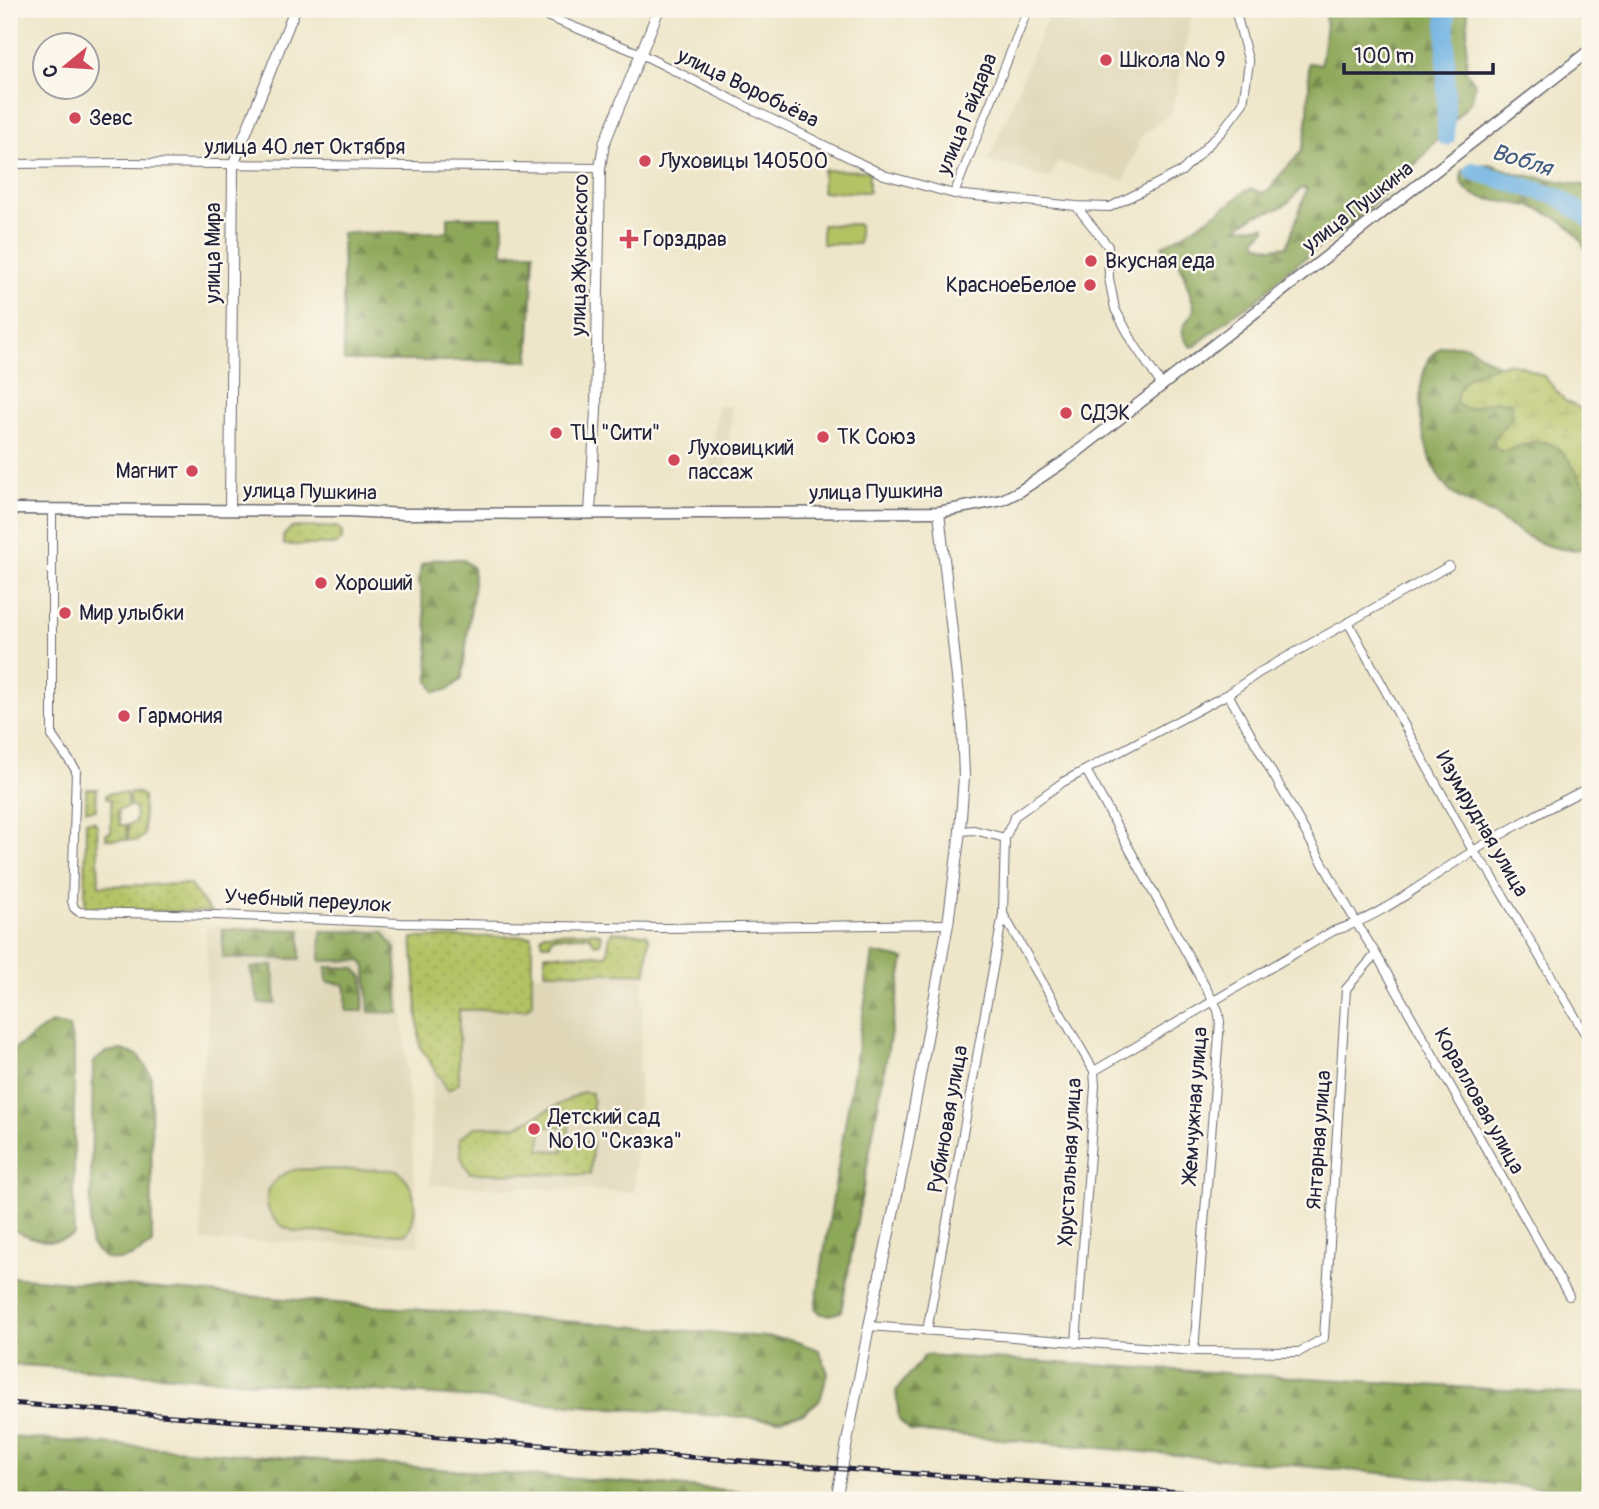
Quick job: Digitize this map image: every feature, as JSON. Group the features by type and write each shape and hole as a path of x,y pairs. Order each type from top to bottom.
{"main road":[{"name":"улица Пушкина","path":"9,509 348,511 405,514 939,512 1002,499 1020,491 1068,459 1590,50"}],"street":[{"name":"улица Мира","path":"230,510 233,165 295,9"},
{"name":"улица Воробьёва","path":"528,9 641,54 884,175 954,194 1110,206 1182,171 1222,131 1244,103 1249,63 1236,9"},
{"name":"улица Жуковского","path":"590,512 596,410 600,168 604,144 659,9"},
{"name":"улица Гайдара","path":"954,194 1028,9"},
{"name":"улица 40 лет Октября","path":"9,164 600,168"},
{"path":"1076,205 1108,246 1109,278 1115,309 1134,344 1161,384"},
{"name":"Учебный переулок","path":"52,509 52,736 76,770 72,901 79,912 287,917 401,923 662,928 948,924"},
{"path":"836,1500 905,1158 948,924 960,831 964,777 962,724 939,512"},
{"path":"1003,914 1005,838 1015,816 1063,782 1228,694 1260,672 1448,566"},
{"name":"Изумрудная улица","path":"1348,622 1473,851 1489,872 1590,1042"},
{"path":"1228,694 1357,925"},
{"name":"Жемчужная улица","path":"1086,770 1215,1001 1220,1022 1194,1351"},
{"path":"1094,1071 1334,931 1357,925 1473,851 1590,786"},
{"path":"960,831 974,830 1005,838"},
{"name":"Хрустальная улица","path":"1003,914 1094,1071 1076,1343"},
{"name":"Рубиновая улица","path":"927,1331 1003,914"},
{"name":"Коралловая улица","path":"1357,925 1376,954 1569,1296"},
{"name":"Янтарная улица","path":"1194,1351 1299,1352 1324,1338 1346,989 1376,954"},
{"path":"869,1326 1194,1351"}],"shaded area":[{"name":"Школа № 9","path":"1051,9 1193,9 1172,112 1141,137 1124,181 1057,162 1051,179 988,161"},
{"path":"717,405 732,407 726,469 711,469"},
{"path":"211,926 386,928 398,942 419,1245 202,1241 198,1093 208,1035 206,930"},
{"name":"Детский сад №10 \"Сказка\"","path":"435,971 644,976 634,1192 430,1185"}],"green space":[{"path":"1324,9 1468,9 1466,71 1475,84 1472,100 1405,176 1347,228 1288,270 1255,302 1237,312 1191,347 1185,340 1183,329 1193,312 1192,299 1178,260 1162,246 1192,229 1245,191 1252,189 1262,193 1271,189 1277,178 1298,156 1304,143 1307,121 1308,63 1321,64 1326,23","holes":["1301,188 1307,189 1287,246 1271,248 1258,244 1256,239 1266,229 1265,226 1237,228 1256,215 1288,203"]},
{"path":"1490,164 1518,174 1590,186 1590,262 1576,233 1557,218 1542,210 1484,198 1465,188 1461,181 1463,170"},
{"path":"823,170 869,171 869,192 822,192"},
{"path":"448,217 503,217 503,253 534,252 529,361 344,361 342,233 448,232"},
{"path":"859,224 859,244 822,244 822,225"},
{"path":"1467,346 1536,389 1590,435 1590,545 1587,548 1562,549 1538,542 1452,493 1442,481 1427,450 1420,395 1429,359 1440,347"},
{"path":"1507,363 1522,366 1544,376 1565,401 1590,413 1590,495 1568,458 1553,445 1532,442 1500,451 1495,446 1494,438 1512,418 1511,402 1494,401 1468,409 1457,405 1457,395 1465,381 1480,372"},
{"path":"292,527 337,527 342,532 342,540 334,545 284,545 283,536"},
{"path":"434,559 463,559 473,568 474,583 462,679 448,690 435,692 429,682 428,634 419,581 421,565"},
{"path":"86,789 97,789 96,810 86,810"},
{"path":"110,793 126,793 128,807 118,810 120,825 126,825 127,840 106,839 106,834 111,832 111,800 106,798"},
{"path":"129,793 143,796 144,835 137,841 128,840 128,825 134,823 136,815 134,807 129,805"},
{"path":"86,821 94,821 97,825 99,886 189,884 211,912 88,910 85,907"},
{"path":"222,929 301,930 300,959 223,958"},
{"path":"321,931 383,932 395,949 399,1013 369,1012 366,967 361,960 320,961"},
{"path":"597,932 602,936 600,943 595,944 589,936 552,937 550,944 543,944 541,937 544,933"},
{"path":"612,932 646,934 649,939 646,974 545,972 545,954 607,955"},
{"path":"532,936 532,1004 526,1009 459,1010 459,1083 448,1090 420,1047 412,938"},
{"path":"873,953 904,959 841,1312 821,1314 815,1308"},
{"path":"273,965 276,1004 259,1003 250,968"},
{"path":"326,967 354,968 364,978 363,1011 346,1011 344,984 327,982"},
{"path":"51,1023 69,1027 74,1050 74,1235 56,1241 33,1238 9,1228 9,1053"},
{"path":"122,1050 138,1055 151,1075 152,1244 136,1255 112,1260 104,1257 90,1243 93,1063 106,1052"},
{"path":"583,1092 592,1093 593,1112 569,1113 569,1136 564,1136 564,1127 542,1127 540,1150 563,1151 564,1142 593,1142 590,1175 470,1173 461,1157 460,1138 474,1127 517,1126"},
{"path":"299,1169 397,1170 409,1184 414,1200 413,1218 406,1234 297,1232 284,1227 274,1219 269,1210 269,1189 275,1180 285,1173"},
{"path":"9,1277 789,1339 819,1350 828,1373 820,1400 804,1413 777,1420 9,1364"},
{"path":"925,1355 1590,1395 1590,1492 911,1431 899,1420 896,1391"},
{"path":"9,1437 781,1494 787,1500 9,1500"}],"waterway":[{"name":"Вобля","path":"1446,9 1446,137"},
{"name":"Вобля","path":"1473,171 1559,197 1590,219"}],"railway":[{"path":"9,1403 843,1469 1302,1500"}],"place":[{"name":"Школа № 9","path":"1106,60"},
{"name":"Зевс","path":"75,118"},
{"name":"Луховицы 140500","path":"645,161"},
{"name":"Горздрав","path":"629,239"},
{"name":"Вкусная еда","path":"1091,261"},
{"name":"КрасноeБелое","path":"1090,285"},
{"name":"СДЭК","path":"1066,413"},
{"name":"ТЦ \"Сити\"","path":"556,433"},
{"name":"ТК Союз","path":"823,437"},
{"name":"Луховицкий пассаж","path":"674,460"},
{"name":"Магнит","path":"192,471"},
{"name":"Хороший","path":"321,583"},
{"name":"Мир улыбки","path":"65,613"},
{"name":"Гармония","path":"124,716"},
{"name":"Детский сад №10 \"Сказка\"","path":"534,1129"}]}
